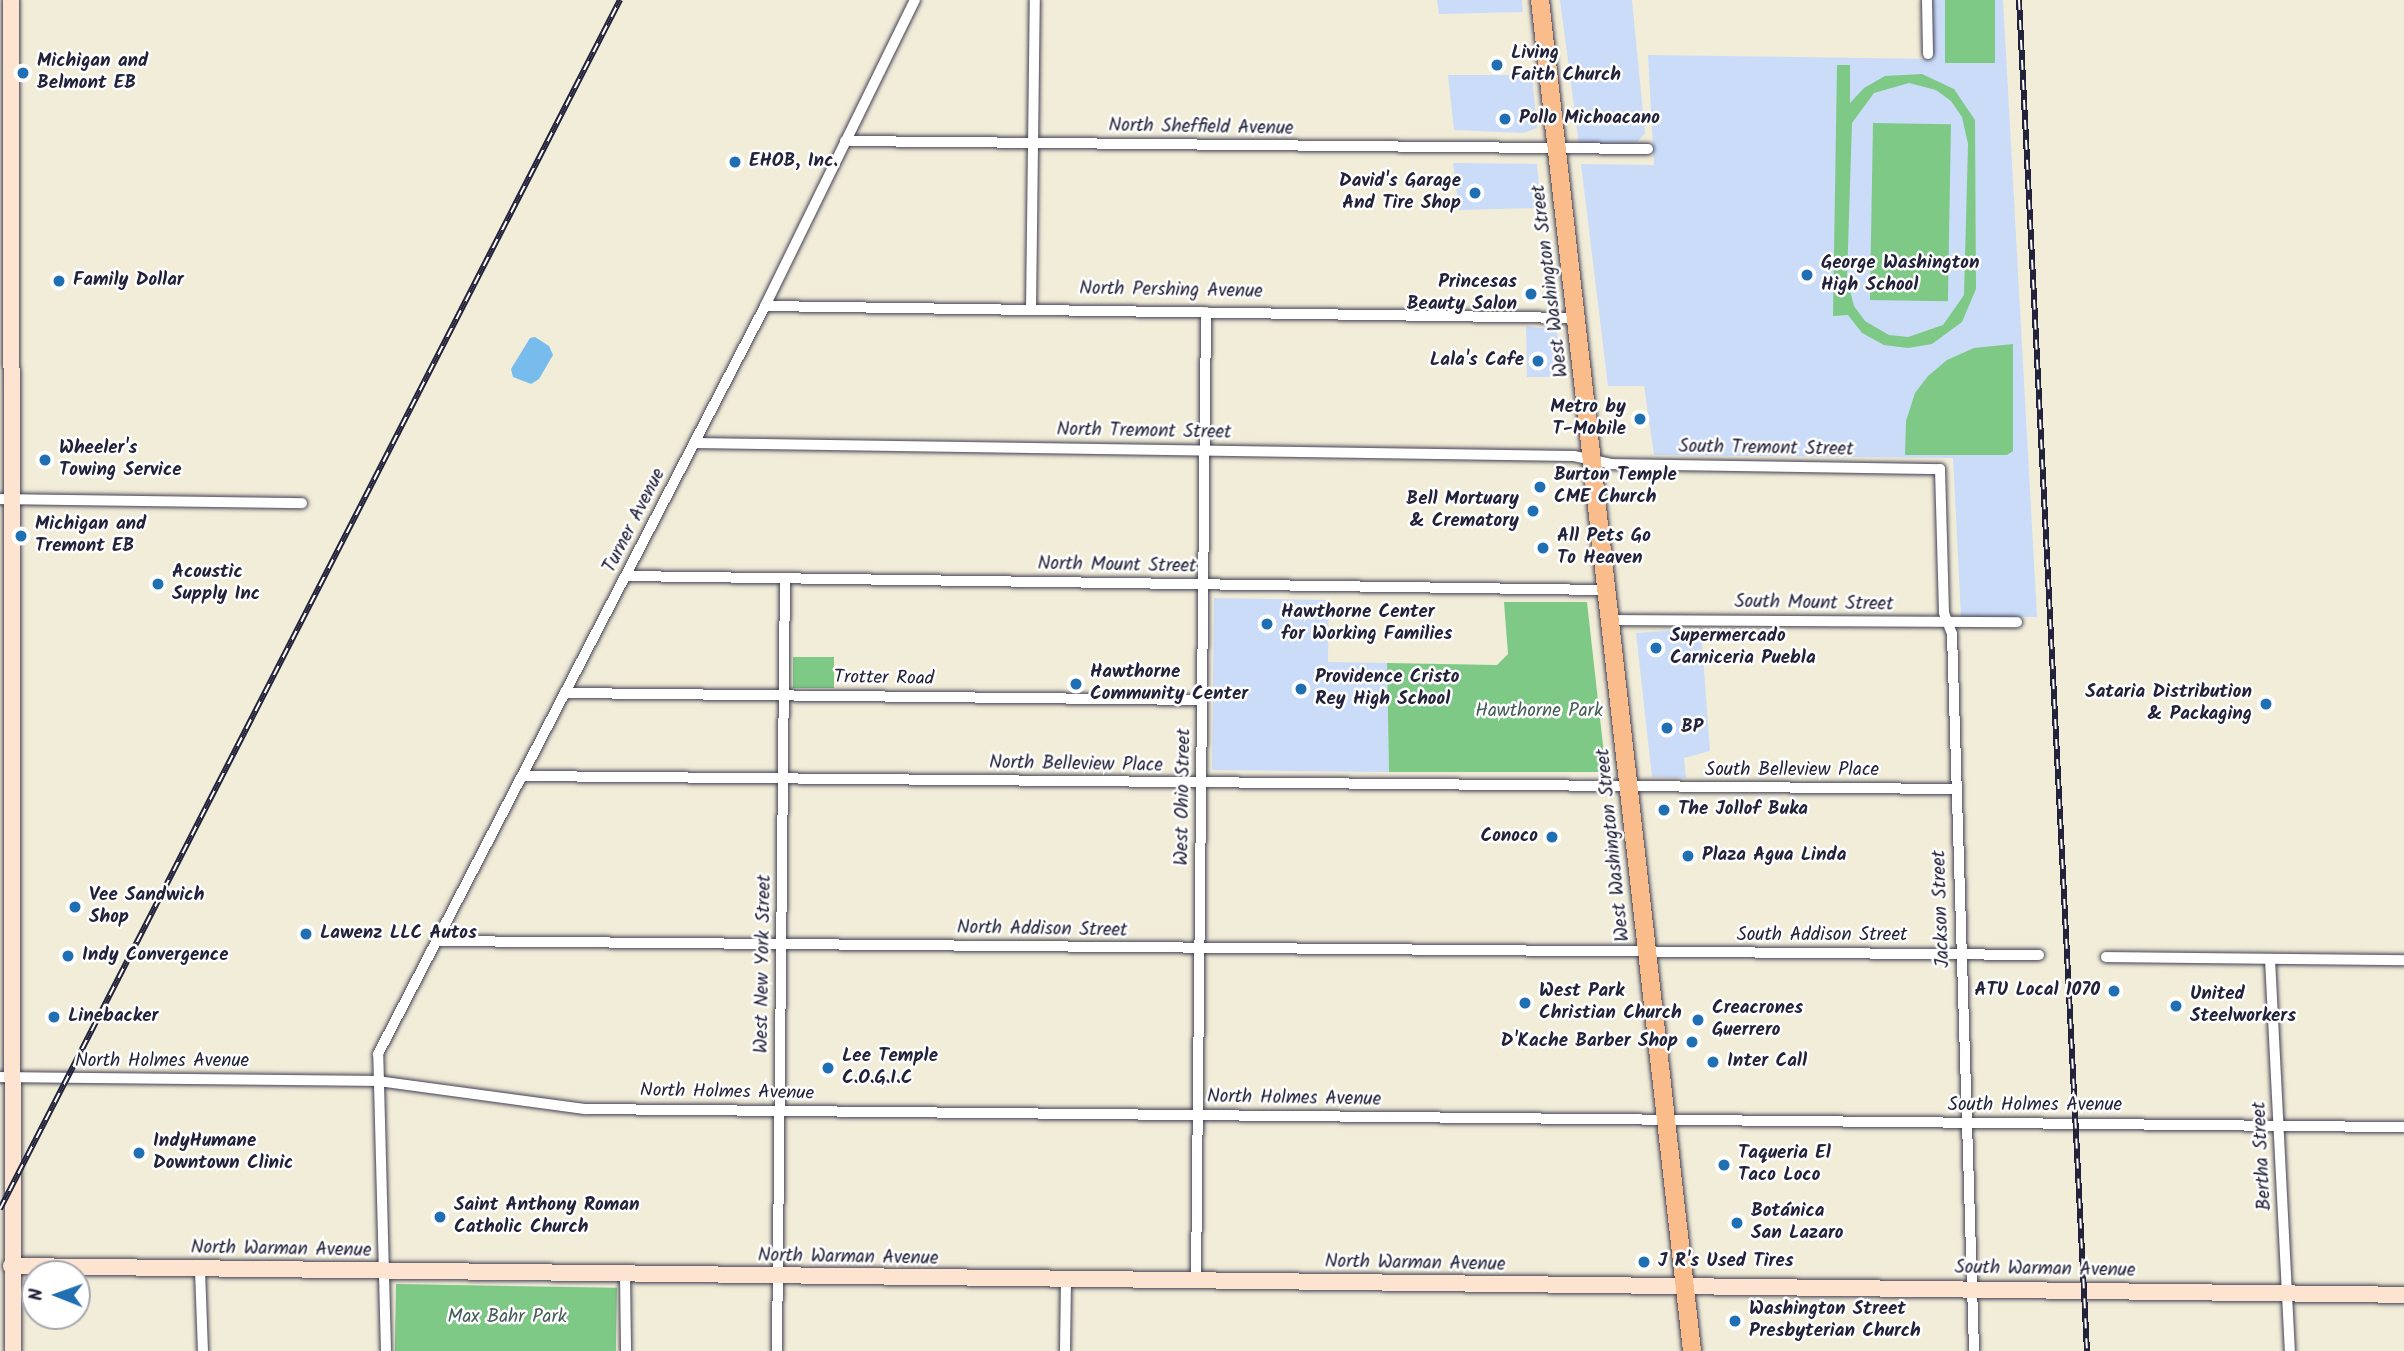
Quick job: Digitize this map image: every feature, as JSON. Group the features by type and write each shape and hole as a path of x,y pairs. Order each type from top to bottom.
{"main road":[{"path":"11,0 5,119 4,689 6,1077 13,1351"},
{"name":"West Washington Street","path":"1541,0 1692,1351"},
{"name":"North Warman Avenue","path":"11,1266 1066,1282 1685,1287"},
{"name":"South Warman Avenue","path":"1685,1287 2404,1295"}],"street":[{"name":"Turner Avenue","path":"378,1082 378,1054 765,306 915,0"},
{"path":"1031,310 1035,0"},
{"path":"1927,0 1928,54"},
{"name":"North Sheffield Avenue","path":"845,141 1557,151 1648,149"},
{"name":"North Pershing Avenue","path":"765,306 1576,318"},
{"name":"West Ohio Street","path":"1196,1282 1206,312"},
{"name":"North Tremont Street","path":"694,443 1574,456 1593,460"},
{"name":"South Tremont Street","path":"1593,460 1612,464 1940,468"},
{"name":"Jackson Street","path":"1940,468 1947,623 1952,634 1974,1351"},
{"path":"5,500 302,503"},
{"name":"North Mount Street","path":"626,576 1606,590"},
{"name":"West New York Street","path":"777,1351 785,578"},
{"name":"South Mount Street","path":"1609,620 2017,622"},
{"name":"Trotter Road","path":"566,693 1202,700"},
{"name":"North Belleview Place","path":"522,776 1629,787"},
{"name":"South Belleview Place","path":"1629,787 1956,789"},
{"name":"North Addison Street","path":"437,941 1647,955"},
{"name":"South Addison Street","path":"1647,955 2039,955"},
{"path":"2105,957 2404,960"},
{"name":"Bertha Street","path":"2270,959 2290,1351"},
{"name":"North Holmes Avenue","path":"6,1077 378,1082 574,1109 1666,1121"},
{"path":"378,1082 386,1351"},
{"name":"South Holmes Avenue","path":"1666,1121 2404,1127"},
{"path":"200,1270 203,1351"},
{"path":"625,1276 626,1351"},
{"path":"1065,1351 1066,1282"}],"shaded area":[{"path":"1437,0 1522,0 1523,12 1439,14"},
{"path":"1560,0 1632,0 1645,133 1637,142 1579,144"},
{"name":"George Washington High School","path":"1932,0 2003,0 2037,617 1961,617 1953,458 1654,455 1644,386 1608,386 1581,164 1654,165 1648,55 1932,59"},
{"path":"1448,75 1532,75 1537,128 1523,133 1454,130"},
{"path":"1453,163 1537,164 1541,208 1459,210"},
{"path":"1526,326 1557,330 1562,377 1527,377"},
{"name":"Providence Cristo Rey High School","path":"1214,598 1329,600 1328,662 1387,663 1389,772 1212,770"},
{"path":"1701,629 1710,751 1684,758 1686,778 1652,777 1636,633"}],"green space":[{"path":"1945,0 1995,0 1995,63 1945,63"},
{"path":"1837,65 1850,65 1850,103 1864,88 1885,76 1922,74 1954,89 1975,120 1976,289 1962,322 1932,344 1908,348 1884,345 1862,333 1848,315 1833,316","holes":["1909,83 1936,90 1951,101 1962,117 1968,144 1964,295 1943,325 1908,337 1889,335 1865,321 1854,306 1847,279 1852,123 1874,93"]},
{"path":"1873,123 1951,124 1948,301 1870,300"},
{"path":"2013,344 2013,451 2007,455 1905,455 1906,421 1915,393 1928,376 1947,360 1974,348"},
{"name":"Hawthorne Park","path":"1504,602 1587,602 1606,772 1389,772 1387,663 1497,665 1508,654"},
{"path":"793,657 834,657 834,688 793,688"},
{"name":"Max Bahr Park","path":"396,1284 617,1288 616,1351 395,1351"}],"water":[{"path":"535,337 549,346 553,355 539,379 531,384 513,377 511,369 530,338"}],"railway":[{"path":"0,1209 620,0"},
{"path":"2019,0 2087,1351"}],"place":[{"name":"Living Faith Church","path":"1497,65"},
{"name":"Michigan and Belmont EB","path":"23,73"},
{"name":"Pollo Michoacano","path":"1505,119"},
{"name":"EHOB, Inc.","path":"735,162"},
{"name":"David's Garage And Tire Shop","path":"1475,193"},
{"name":"George Washington High School","path":"1807,275"},
{"name":"Family Dollar","path":"59,281"},
{"name":"Princesas Beauty Salon","path":"1531,294"},
{"name":"Lala's Cafe","path":"1538,361"},
{"name":"Metro by T-Mobile","path":"1640,419"},
{"name":"Wheeler's Towing Service","path":"45,460"},
{"name":"Burton Temple CME Church","path":"1540,487"},
{"name":"Bell Mortuary & Crematory","path":"1533,511"},
{"name":"Michigan and Tremont EB","path":"21,536"},
{"name":"All Pets Go To Heaven","path":"1543,548"},
{"name":"Acoustic Supply Inc","path":"158,584"},
{"name":"Hawthorne Center for Working Families","path":"1267,624"},
{"name":"Supermercado Carniceria Puebla","path":"1656,648"},
{"name":"Hawthorne Community Center","path":"1076,684"},
{"name":"Providence Cristo Rey High School","path":"1301,689"},
{"name":"Sataria Distribution & Packaging","path":"2266,704"},
{"name":"BP","path":"1667,728"},
{"name":"The Jollof Buka","path":"1664,810"},
{"name":"Conoco","path":"1552,837"},
{"name":"Plaza Agua Linda","path":"1688,856"},
{"name":"Vee Sandwich Shop","path":"75,907"},
{"name":"Lawenz LLC Autos","path":"306,934"},
{"name":"Indy Convergence","path":"68,956"},
{"name":"ATU Local 1070","path":"2114,991"},
{"name":"West Park Christian Church","path":"1525,1003"},
{"name":"United Steelworkers","path":"2176,1006"},
{"name":"Linebacker","path":"54,1017"},
{"name":"Creacrones Guerrero","path":"1698,1020"},
{"name":"D'Kache Barber Shop","path":"1692,1042"},
{"name":"Inter Call","path":"1713,1062"},
{"name":"Lee Temple C.O.G.I.C","path":"828,1068"},
{"name":"IndyHumane Downtown Clinic","path":"139,1153"},
{"name":"Taqueria El Taco Loco","path":"1724,1165"},
{"name":"Saint Anthony Roman Catholic Church","path":"440,1217"},
{"name":"Botánica San Lazaro","path":"1737,1223"},
{"name":"J R's Used Tires","path":"1644,1262"},
{"name":"Washington Street Presbyterian Church","path":"1735,1321"}]}
